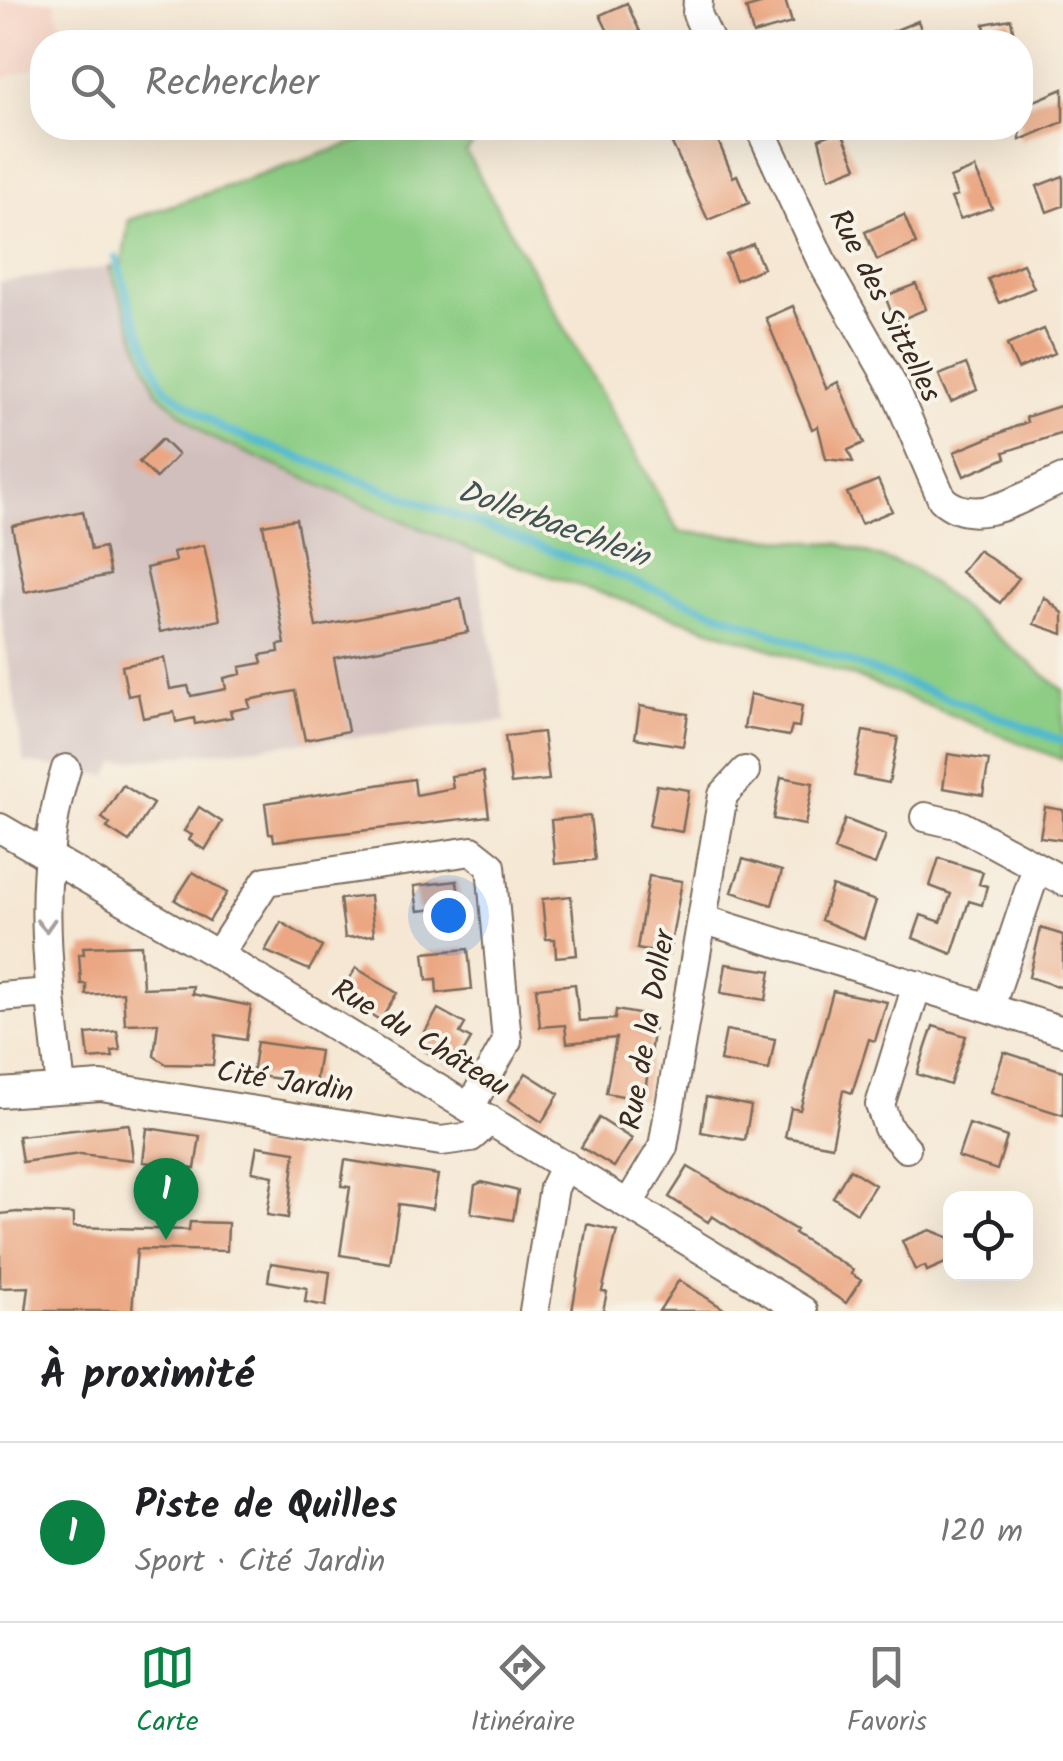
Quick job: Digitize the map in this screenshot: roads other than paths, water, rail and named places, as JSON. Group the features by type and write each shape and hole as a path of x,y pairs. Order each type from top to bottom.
{"street":[{"path":"698,0 697,14 704,30"},
{"name":"Rue des Sittelles","path":"765,140 820,260 896,390 931,479 954,510 983,513 1063,478"},
{"path":"61,1088 50,993 46,858 52,812 66,768"},
{"name":"Rue de la Doller","path":"628,1204 662,1147 722,795 746,771"},
{"path":"924,817 960,825 1063,881"},
{"name":"Rue du Château","path":"0,828 218,955 803,1311"},
{"path":"218,955 266,881 472,851 491,866 506,1041 480,1113"},
{"path":"990,1006 1037,867"},
{"name":"Rue de la Doller","path":"702,919 1063,1031"},
{"path":"906,1148 888,1128 880,1106 917,985"},
{"path":"0,996 50,993"},
{"name":"Cité Jardin","path":"0,1093 101,1086 441,1141 471,1137 480,1113"},
{"path":"534,1311 554,1188 565,1166"}],"waterway":[{"name":"Dollerbaechlein","path":"116,258 132,312 164,387 223,429 1063,741"}],"place":[{"name":"Piste de Quilles","path":"166,1240"}]}
